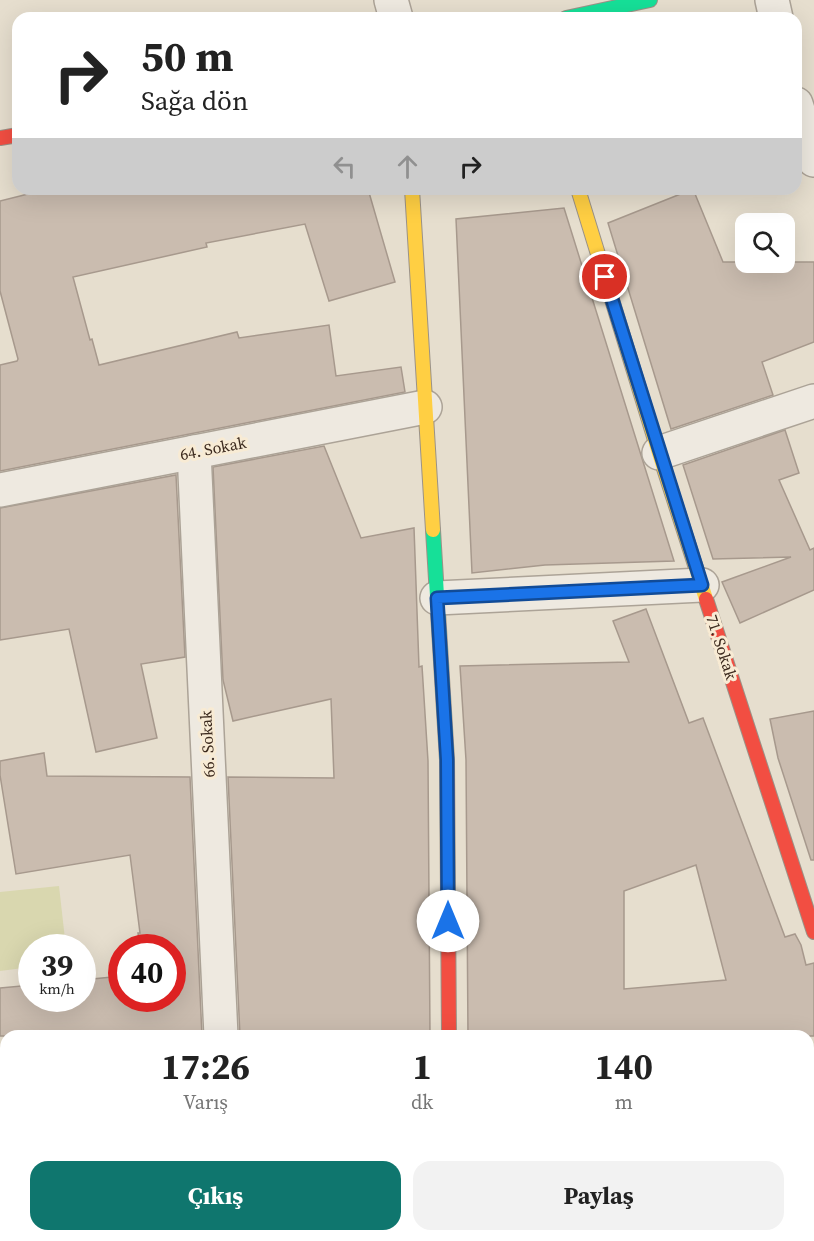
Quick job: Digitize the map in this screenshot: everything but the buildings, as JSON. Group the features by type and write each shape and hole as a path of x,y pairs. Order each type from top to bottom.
{"street":[{"path":"594,12 650,0"},
{"path":"802,123 814,160"},
{"path":"412,195 447,760 449,1030"},
{"name":"71. Sokak","path":"580,195 659,453 814,932"},
{"path":"659,453 814,401"},
{"name":"64. Sokak","path":"0,490 425,407"},
{"name":"66. Sokak","path":"194,452 221,1030"},
{"path":"437,598 702,585"}],"shaded area":[{"path":"59,886 64,934 18,934 18,969 0,971 0,892"}],"traffic: fast":[{"path":"594,12 650,0"},
{"path":"433,530 447,760"}],"traffic: slow":[{"path":"412,195 433,530"},
{"path":"580,195 706,599"}],"traffic: jam":[{"path":"0,138 12,136"},
{"path":"706,599 814,932"},
{"path":"447,760 449,1030"}],"route":[{"path":"448,921 447,760 437,598 702,585 605,277"}]}
